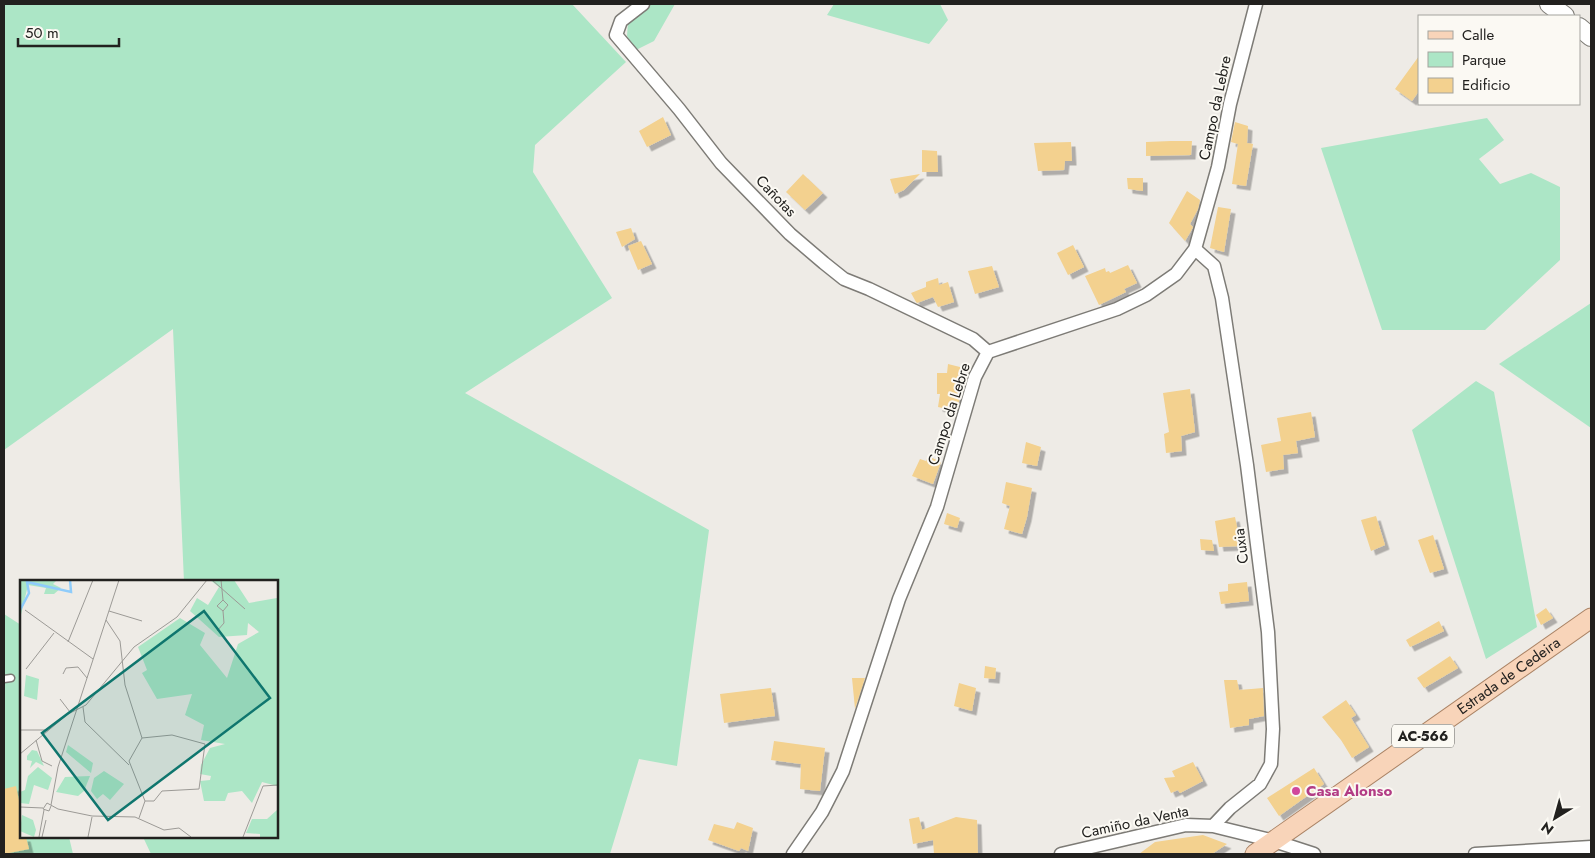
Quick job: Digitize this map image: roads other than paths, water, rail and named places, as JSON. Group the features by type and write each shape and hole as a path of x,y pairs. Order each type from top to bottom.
{"main road":[{"path":"1549,4 1564,15"},
{"name":"Estrada de Cedeira","path":"1255,854 1591,618"}],"street":[{"name":"Cañotas","path":"643,4 621,21 616,35 679,109 721,163 790,234 844,279 973,339 988,352"},
{"name":"Campo da Lebre","path":"793,854 822,812 843,771 899,599 937,507 975,378 988,352 1117,309 1146,295 1176,274 1195,249 1218,167 1230,104 1256,4"},
{"name":"Cuxia","path":"1195,249 1214,266 1222,298 1247,465 1268,632 1273,729 1271,764 1260,784 1230,808 1213,826"},
{"name":"Camiño da Venta","path":"1061,854 1186,825 1213,826 1274,841 1314,854"},
{"path":"1475,854 1547,852 1591,847"}],"place":[{"name":"Casa Alonso","path":"1296,791"}]}
